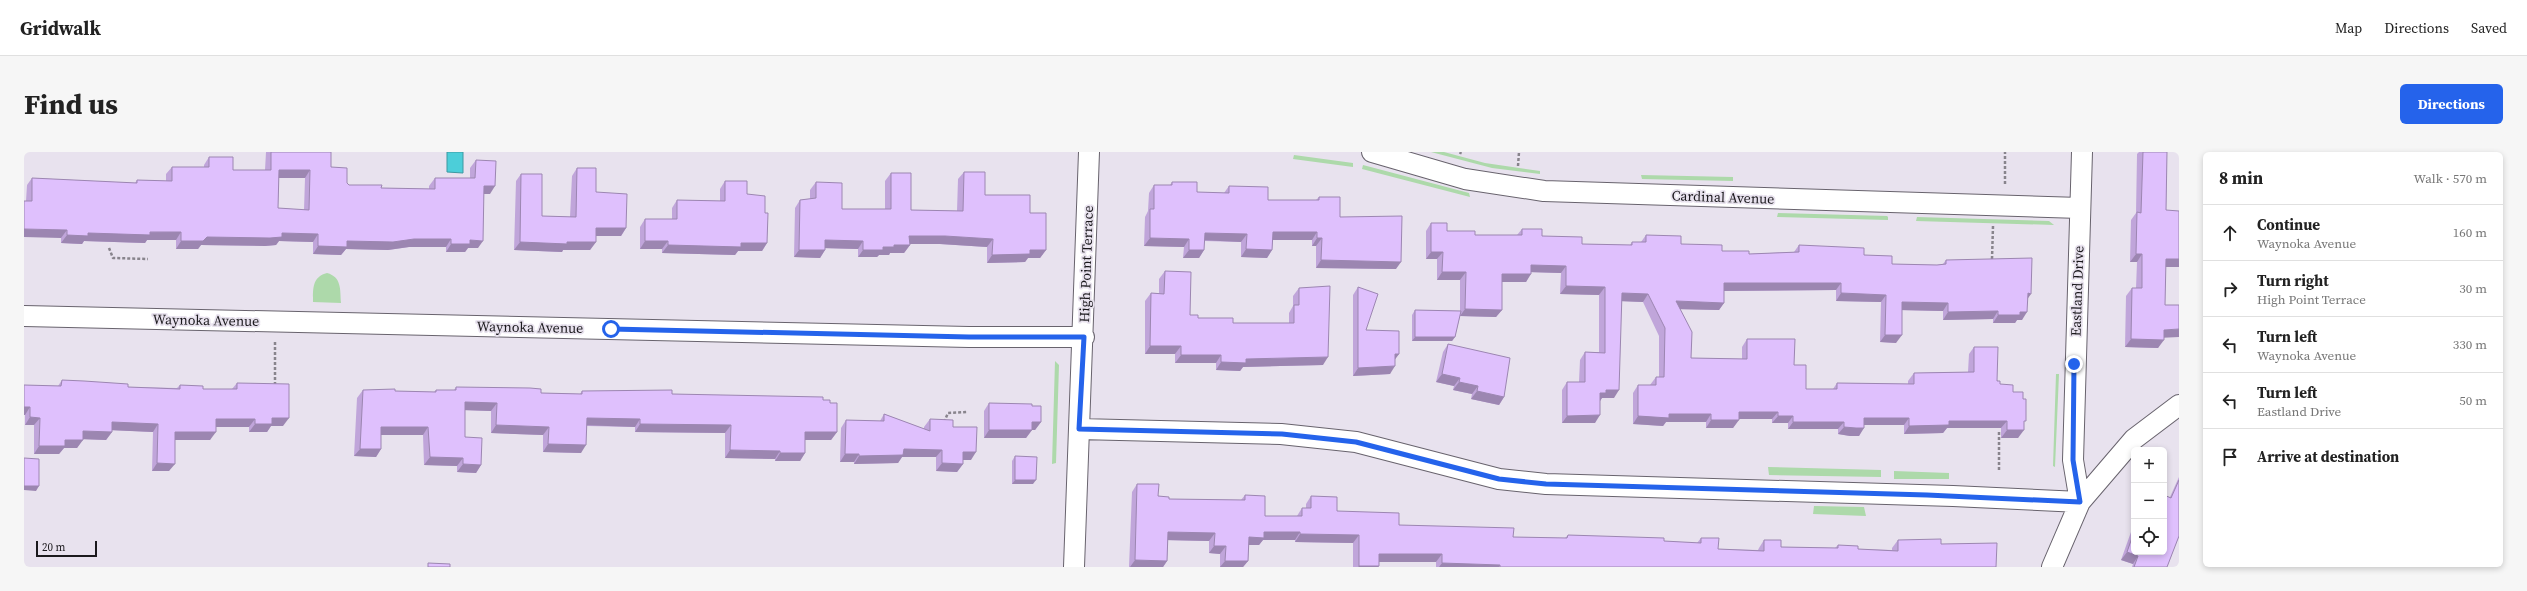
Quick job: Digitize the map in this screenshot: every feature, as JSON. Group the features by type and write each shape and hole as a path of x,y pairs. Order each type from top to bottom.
{"street":[{"name":"High Point Terrace","path":"1074,567 1084,337 1089,152"},
{"name":"Cardinal Avenue","path":"1372,152 1465,179 1544,191 2080,208"},
{"name":"Eastland Drive","path":"2080,502 2073,460 2082,152"},
{"name":"Waynoka Avenue","path":"24,316 969,337 1084,337"},
{"path":"2052,567 2080,502 2134,439 2179,405"},
{"path":"1079,429 1282,434 1356,442 1499,479 1546,484 1946,495 2080,502"}],"path":[{"path":"1518,166 1519,152"},
{"path":"2005,152 2005,184"},
{"path":"1992,259 1993,225"},
{"path":"109,248 113,258 148,259"},
{"path":"275,338 275,389"},
{"path":"943,426 945,416 948,413 967,412"},
{"path":"1999,431 1999,470"}],"green space":[{"path":"1431,152 1444,152 1485,163 1540,171 1540,174 1492,168"},
{"path":"1294,155 1353,163 1353,167 1293,159"},
{"path":"1363,165 1469,193 1470,197 1362,169"},
{"path":"1641,175 1733,177 1733,181 1642,179"},
{"path":"1778,213 1887,216 1888,220 1777,217"},
{"path":"1917,217 2049,221 2054,225 1916,221"},
{"path":"327,273 332,275 338,281 341,303 313,302 314,284 318,277"},
{"path":"1055,361 1059,365 1056,463 1052,464"},
{"path":"2056,374 2059,374 2055,467 2053,466"},
{"path":"1768,467 1881,470 1881,477 1769,475"},
{"path":"1894,471 1949,473 1949,479 1894,479"},
{"path":"1814,506 1864,507 1866,516 1813,514"}],"water":[{"path":"447,152 463,152 463,173 447,172"}],"building":[{"path":"271,152 331,152 331,167 347,168 347,183 349,185 382,185 381,188 435,189 435,178 475,178 476,160 496,161 495,186 484,186 483,241 470,240 470,244 451,244 451,239 414,239 393,242 347,241 347,247 318,246 318,234 282,233 282,237 270,238 207,237 203,241 181,241 181,232 150,232 150,235 88,233 88,236 67,235 67,230 24,229 24,201 32,201 32,178 137,183 137,180 172,181 172,167 209,167 209,157 233,157 233,170 271,170","holes":["279,170 310,170 309,210 278,208"]},
{"path":"2143,152 2167,152 2166,210 2179,211 2179,259 2166,259 2165,305 2179,305 2179,329 2164,330 2164,340 2131,339 2132,288 2142,288 2142,254 2136,254 2137,212 2141,213"},
{"path":"577,168 596,168 596,192 627,194 626,228 596,228 596,242 567,242 567,244 520,242 521,174 542,174 542,216 576,217"},
{"path":"964,172 985,172 985,195 1030,195 1030,213 1046,213 1046,250 1030,250 1030,254 992,255 993,239 945,236 909,236 910,245 883,247 883,250 863,250 863,241 825,240 825,250 799,250 800,200 816,198 816,182 842,183 842,209 891,209 891,173 911,173 911,210 963,211"},
{"path":"725,181 747,181 747,194 765,196 765,213 768,213 767,243 741,243 741,247 668,245 668,241 645,241 645,219 677,219 677,200 725,201"},
{"path":"1172,182 1197,182 1197,192 1229,193 1229,186 1268,187 1268,200 1319,200 1319,197 1340,197 1340,217 1402,216 1401,262 1321,260 1322,238 1317,238 1317,232 1273,232 1272,250 1246,249 1247,234 1205,233 1204,250 1189,250 1189,239 1150,238 1150,209 1154,209 1154,185 1172,185"},
{"path":"1431,223 1447,223 1447,231 1475,231 1475,235 1522,235 1522,229 1542,229 1542,236 1582,237 1582,244 1632,245 1632,242 1646,242 1646,235 1681,236 1681,244 1722,245 1722,251 1749,251 1749,254 1799,252 1799,245 1864,248 1864,255 1892,256 1892,264 1937,265 1946,264 1946,260 2032,258 2031,294 2028,293 2027,312 2020,312 2020,315 1998,315 1998,311 1948,312 1948,303 1902,302 1902,335 1885,335 1886,295 1841,293 1841,283 1724,283 1724,303 1676,301 1692,332 1691,358 1747,359 1747,339 1795,339 1794,365 1806,365 1806,389 1837,389 1837,383 1914,384 1914,373 1974,372 1974,347 1998,347 1997,381 2000,381 2000,384 2013,385 2013,392 2023,392 2023,399 2026,399 2026,421 2024,421 2024,430 2007,430 2007,421 1949,421 1949,425 1909,426 1909,418 1864,418 1864,428 1856,428 1844,427 1844,422 1793,422 1793,416 1778,416 1778,412 1739,412 1739,420 1711,420 1711,414 1669,414 1669,418 1638,416 1638,385 1656,385 1656,377 1664,377 1665,328 1648,294 1622,293 1619,390 1606,390 1606,393 1600,393 1600,415 1567,416 1567,382 1585,382 1585,352 1605,353 1605,287 1566,286 1566,266 1531,265 1531,274 1502,274 1502,310 1465,309 1466,272 1442,272 1443,252 1431,252"},
{"path":"1165,271 1191,272 1190,315 1198,315 1198,318 1233,318 1233,323 1294,323 1294,305 1299,305 1299,288 1330,286 1328,357 1246,359 1246,363 1221,362 1221,355 1181,355 1181,346 1150,346 1151,293 1164,294"},
{"path":"1358,287 1378,294 1366,330 1399,331 1399,354 1395,354 1395,366 1358,368"},
{"path":"1415,310 1461,311 1455,337 1415,337"},
{"path":"1448,344 1510,358 1504,397 1477,391 1478,386 1459,382 1460,378 1442,374"},
{"path":"62,380 128,384 128,387 180,389 180,385 203,386 203,389 237,389 237,383 289,384 289,418 272,418 272,424 255,424 255,419 216,419 216,432 175,432 175,464 157,463 158,424 112,422 112,432 83,431 83,440 65,440 65,446 39,446 40,418 30,417 30,407 24,407 24,385 61,386"},
{"path":"456,387 530,388 541,389 541,393 582,394 582,391 672,390 672,394 823,397 823,400 830,400 830,403 837,403 837,432 805,432 805,453 780,453 780,451 730,450 731,425 640,424 640,419 587,418 586,445 548,444 549,427 496,425 497,403 465,402 465,437 482,438 481,465 463,464 463,458 430,457 428,427 381,427 381,449 360,449 363,390 395,389 395,391 436,392 436,390 456,390"},
{"path":"989,403 1032,404 1032,406 1041,406 1041,422 1032,422 1032,430 989,430"},
{"path":"884,414 930,431 930,419 953,420 953,427 977,427 976,452 963,452 963,464 942,463 942,450 904,449 903,455 859,456 859,454 845,454 846,420 884,421"},
{"path":"1015,456 1037,457 1036,480 1015,480"},
{"path":"24,458 39,459 39,486 24,486"},
{"path":"2179,480 2179,536 2167,567 2134,567 2138,556 2135,555 2167,555 2167,496 2171,498"},
{"path":"1137,484 1159,484 1158,496 1169,497 1169,499 1245,500 1245,495 1265,496 1265,516 1302,516 1302,508 1311,508 1311,496 1337,497 1337,511 1399,513 1399,525 1514,528 1513,537 1567,538 1568,535 1664,538 1664,541 1701,543 1701,538 1719,538 1718,549 1764,551 1764,540 1781,540 1781,547 1838,548 1838,545 1858,546 1858,549 1898,551 1898,540 1941,539 1941,544 1997,543 1996,567 1500,567 1500,565 1442,563 1442,554 1379,554 1379,566 1359,566 1359,535 1300,534 1300,532 1264,532 1264,538 1249,537 1248,561 1225,561 1226,546 1214,546 1215,533 1168,532 1167,561 1135,560"},
{"path":"2131,541 2131,553 2127,552"},
{"path":"428,563 450,564 450,567 428,567"}],"route":[{"path":"611,329 969,337 1084,337 1079,429 1282,434 1356,442 1428,462 1499,479 1546,484 1608,487 1927,495 2080,502 2073,460 2074,364"}]}
